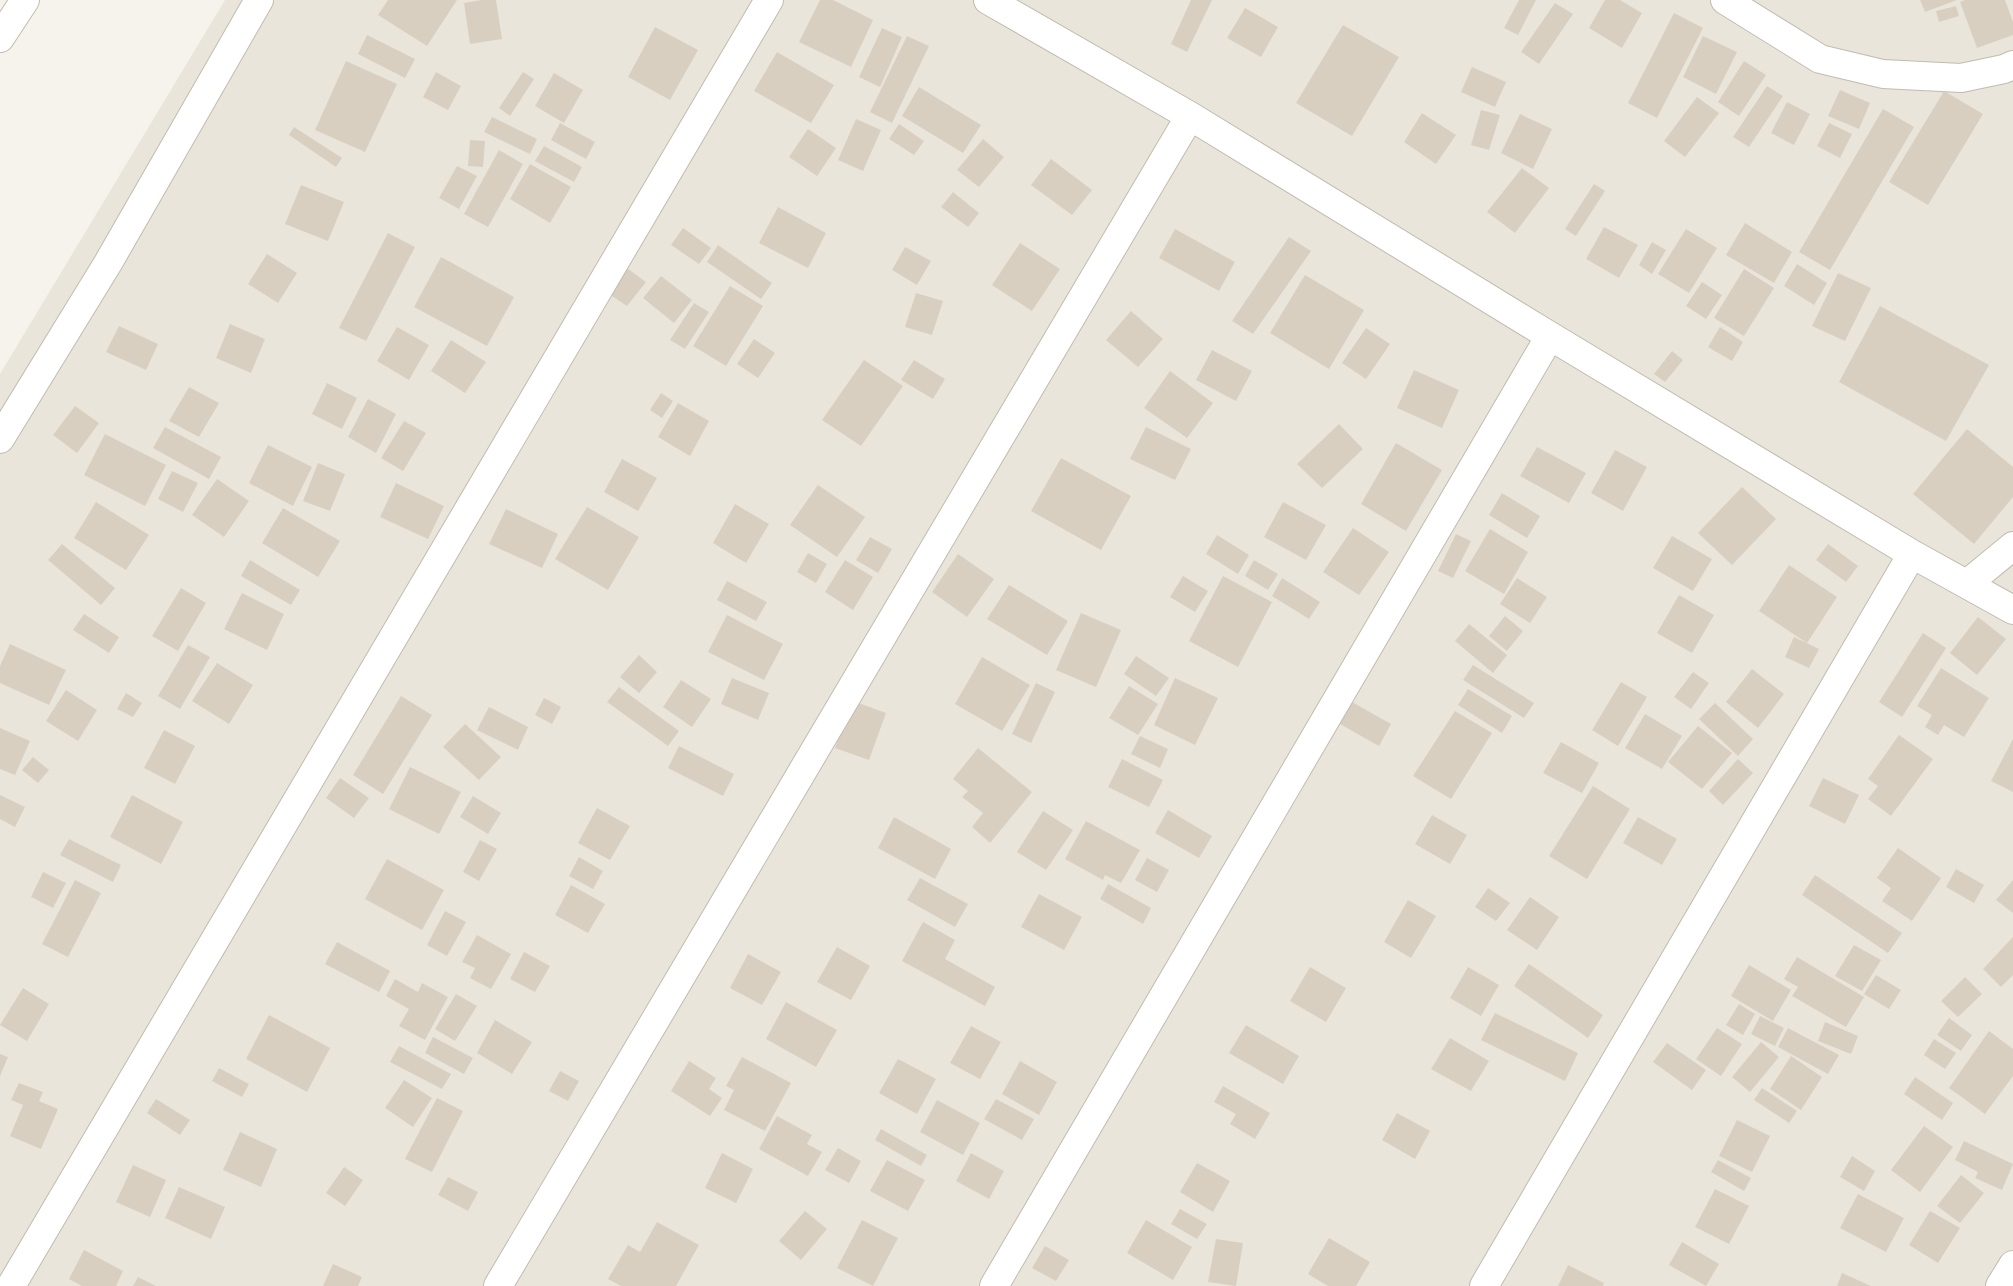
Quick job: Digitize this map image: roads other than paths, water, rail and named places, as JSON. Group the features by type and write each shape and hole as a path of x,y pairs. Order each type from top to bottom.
{"street":[{"path":"0,38 24,0"},
{"path":"0,439 108,263 259,0"},
{"path":"11,1286 769,0"},
{"path":"988,0 1190,116 1912,554 1968,583 2013,610"},
{"path":"1725,0 1820,59 1883,74 1961,78 2004,69 2013,65"},
{"path":"498,1286 1190,116"},
{"path":"994,1286 1550,336"},
{"path":"1968,583 2013,546"},
{"path":"1484,1286 1912,554"},
{"path":"2000,1286 2013,1265"}]}
